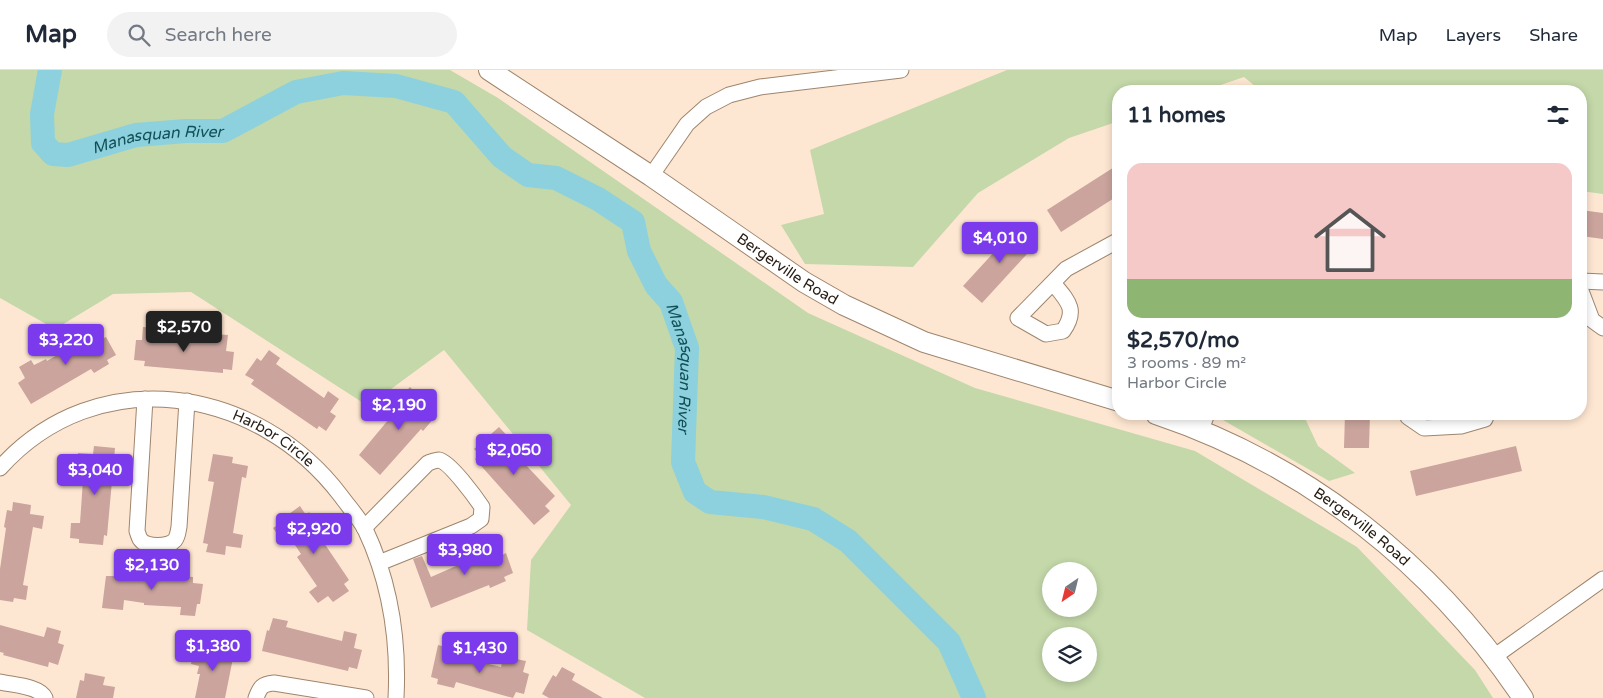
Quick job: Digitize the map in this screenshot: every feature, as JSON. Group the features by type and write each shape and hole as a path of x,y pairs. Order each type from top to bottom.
{"street":[{"name":"Bergerville Road","path":"489,70 651,176 804,282 887,326 965,356 1112,399"},
{"path":"651,176 687,124 706,107 729,95 760,87 901,70"},
{"path":"1053,283 1066,270 1112,244"},
{"path":"1587,281 1603,282"},
{"path":"1587,307 1592,320 1603,328"},
{"path":"145,399 138,531 140,540 160,546 170,544 175,540 179,528 187,401"},
{"name":"Harbor Circle","path":"0,468 24,445 61,421 102,405 145,399 187,401 236,413 285,441 310,462 331,484 364,528 379,563 390,597 396,632 396,698"},
{"path":"1412,420 1424,428 1461,426 1482,420"},
{"name":"Bergerville Road","path":"1204,421 1304,483 1368,528 1438,591 1494,656 1523,698"},
{"path":"364,528 428,464 437,460 442,460 451,469 482,508 481,519 471,526 379,563"},
{"path":"1494,656 1603,579"},
{"path":"0,682 36,690 44,694 45,698"},
{"path":"256,698 260,688 265,684 274,683 366,698"}],"green space":[{"path":"0,70 450,70 498,98 808,313 975,388 1195,451 1357,547 1475,670 1493,698 645,698 527,630 531,560 571,505 444,350 368,406 191,292 113,294 55,329 0,298"},
{"path":"1007,70 1603,70 1603,194 1587,192 1587,85 1254,85 1244,77 1221,85 1112,85 1112,123 1069,138 978,193 913,267 805,264 781,225 824,214 810,150"},
{"path":"1223,420 1306,420 1318,446 1355,473 1329,481"}],"building":[{"path":"1112,168 1112,199 1061,232 1047,210"},
{"path":"1587,211 1603,213 1603,239 1587,237"},
{"path":"1019,225 1038,242 982,303 963,286"},
{"path":"95,327 102,339 106,337 116,355 107,360 109,364 94,373 91,369 31,404 18,383 25,378 19,367 31,360 34,365 46,359 47,361 84,339 82,335"},
{"path":"143,327 157,328 156,335 214,342 215,334 228,335 226,351 234,352 232,370 223,369 223,373 144,366 145,361 134,360 136,340 142,340"},
{"path":"269,350 280,358 276,364 324,398 328,391 339,399 330,412 336,416 326,431 319,426 317,429 251,384 254,380 245,375 257,358 261,361"},
{"path":"410,387 419,396 422,394 437,407 430,415 434,418 423,431 421,429 380,475 359,455 402,403 398,400"},
{"path":"1345,420 1370,420 1369,448 1344,448"},
{"path":"499,427 512,441 507,445 555,496 545,506 550,511 534,525 475,459 480,455 474,449"},
{"path":"94,446 115,448 107,536 104,535 103,545 79,543 79,539 70,538 71,523 80,523 84,466 77,465 78,453 93,454"},
{"path":"1516,446 1522,471 1416,496 1410,471"},
{"path":"213,454 233,457 232,463 248,466 246,478 242,477 233,533 243,535 241,548 226,546 225,555 206,552 208,544 203,543 214,482 208,481"},
{"path":"13,502 31,505 30,514 44,516 42,529 33,527 23,585 28,586 26,600 14,598 13,602 0,600 0,569 7,510 12,511"},
{"path":"300,506 306,515 309,512 322,531 318,534 349,580 344,584 349,591 333,602 328,596 318,603 309,592 317,586 297,557 301,554 289,536 282,541 273,528 284,521 282,519"},
{"path":"497,543 502,555 506,553 513,573 504,577 506,581 490,588 489,585 431,608 413,559 422,556 431,577 484,553 482,549"},
{"path":"115,571 193,577 193,583 203,584 200,604 197,604 195,616 180,615 181,607 144,605 144,603 124,600 123,610 102,608 106,576 114,576"},
{"path":"273,618 288,621 286,627 342,641 344,631 357,634 354,648 362,650 357,669 349,667 348,671 262,651 267,630 269,631"},
{"path":"0,625 44,637 47,627 61,631 58,643 64,645 58,665 49,662 48,667 3,655 4,653 0,652"},
{"path":"208,645 228,649 226,656 233,658 225,698 195,698 200,674 197,674 199,666 191,664 194,650 206,652"},
{"path":"438,645 454,649 452,655 501,667 502,662 510,664 511,658 526,661 523,672 529,674 524,694 516,692 513,698 456,682 454,688 437,684 438,679 431,677"},
{"path":"562,667 575,674 572,680 603,698 549,698 542,694 553,675 556,677"},
{"path":"85,673 105,677 103,685 115,687 113,698 76,698 80,680 84,681"}],"waterway":[{"name":"Manasquan River","path":"50,70 42,114 43,143 53,154 68,155 136,135 186,131 223,131 296,92 343,83 396,86 454,102 502,157 528,175 556,178 598,199 633,222 639,251 656,285 671,302 687,348 683,462 695,492 710,502 763,507 813,519 848,541 949,642 974,698"}]}
